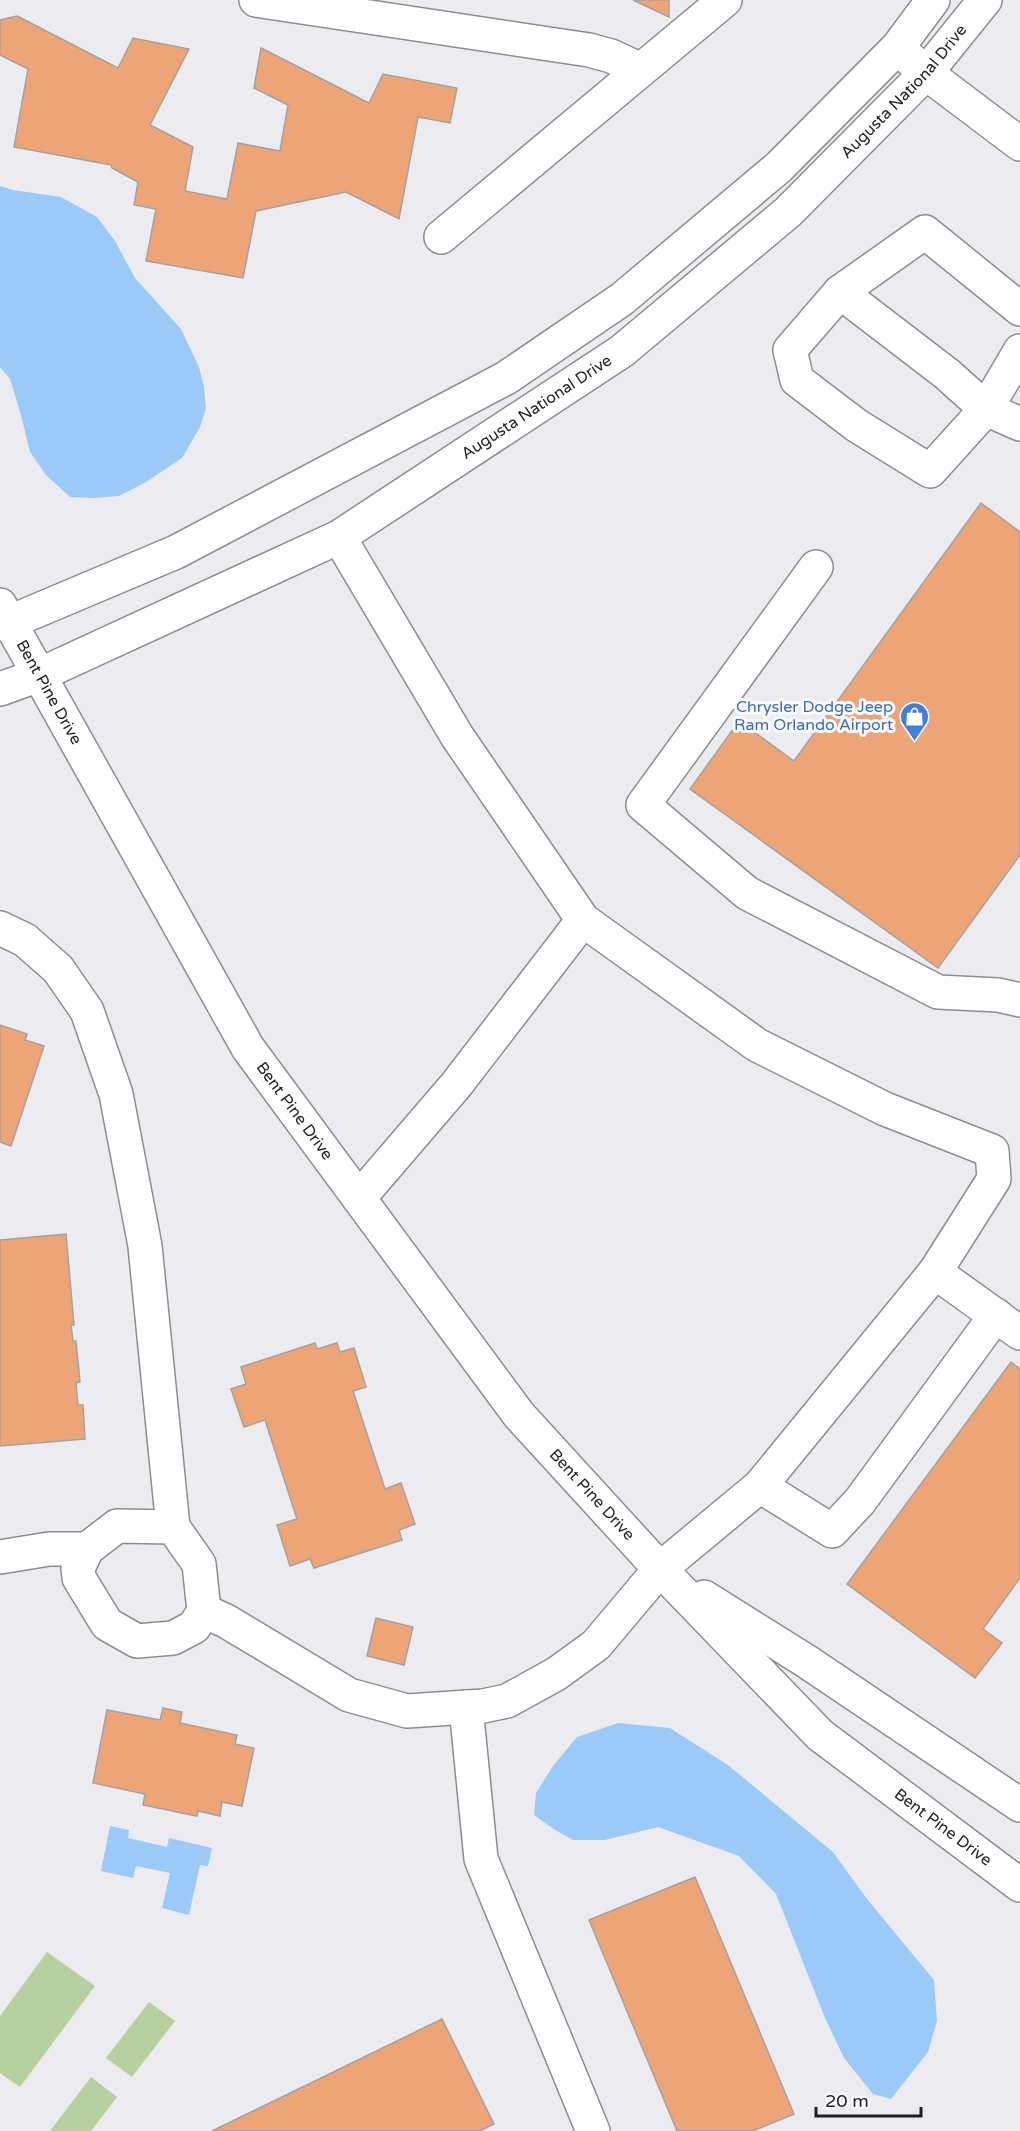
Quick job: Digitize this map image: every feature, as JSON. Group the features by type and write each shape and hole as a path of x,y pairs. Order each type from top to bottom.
{"street":[{"path":"256,0 589,50 611,56 642,70"},
{"path":"441,237 725,0"},
{"name":"Augusta National Drive","path":"3,617 176,552 506,378 622,299 779,167 898,47 933,0"},
{"name":"Augusta National Drive","path":"0,690 39,675 339,537 622,351 788,212 926,73 985,0"},
{"path":"898,47 926,73 1020,144"},
{"path":"1020,309 925,232 840,292 790,350 797,380 856,425 930,471 987,409 1020,351"},
{"path":"840,292 947,374 987,409 1020,424"},
{"path":"204,1611 226,1621 349,1695 407,1711 483,1706 507,1701 556,1674 596,1645 660,1569 760,1486 935,1272 994,1179 992,1151 885,1109 757,1045 583,920 457,736 339,537"},
{"path":"816,567 643,805 747,893 938,993 998,995 1020,1000"},
{"name":"Bent Pine Drive","path":"3,617 39,675 248,1048 519,1415 660,1569 820,1736 1020,1885"},
{"path":"359,1198 456,1086 583,920"},
{"path":"0,928 25,940 58,969 87,1011 116,1094 145,1246 173,1527 199,1564 204,1611 194,1627 173,1638 137,1641 107,1624 79,1578 78,1568 87,1549 117,1526 173,1527"},
{"path":"760,1486 832,1531 860,1501 1008,1324 935,1272"},
{"path":"0,1557 49,1549 87,1549"},
{"name":"Bent Pine Drive","path":"660,1569 806,1661 1020,1804"},
{"path":"466,1707 481,1859 593,2131"}],"green space":[{"path":"47,1952 95,1986 20,2087 0,2073 0,2016"},
{"path":"149,2002 175,2021 132,2077 106,2058"},
{"path":"91,2077 117,2097 91,2131 50,2131"}],"water":[{"path":"0,186 61,197 97,217 115,241 135,278 181,329 199,367 206,408 200,427 182,458 146,482 119,496 70,497 46,475 30,452 10,379 0,367"},
{"path":"618,1723 670,1728 728,1765 833,1852 867,1899 934,1980 937,2021 928,2052 891,2099 873,2094 844,2058 825,2018 776,1894 739,1856 658,1827 605,1840 573,1840 534,1815 536,1793 553,1766 577,1737"},
{"path":"110,1826 129,1830 128,1838 167,1847 169,1838 212,1848 208,1866 200,1865 189,1915 162,1908 170,1873 136,1866 133,1878 101,1871"}],"building":[{"path":"633,0 669,0 669,17"},
{"path":"17,16 118,68 133,38 189,49 150,125 193,147 185,191 227,199 238,143 280,151 288,105 254,88 261,48 369,103 383,74 457,88 450,123 418,117 399,219 346,192 256,211 243,278 146,261 156,209 134,205 138,182 112,168 111,165 14,147 28,69 0,55 0,20"},
{"name":"Chrysler Dodge Jeep Ram Orlando Airport","path":"981,503 1020,532 1020,855 938,968 690,789 739,721 794,761"},
{"path":"0,1025 27,1034 25,1040 44,1046 11,1146 0,1142"},
{"path":"66,1234 74,1325 71,1325 73,1341 76,1341 80,1382 76,1383 78,1405 83,1405 85,1439 0,1446 0,1240"},
{"path":"315,1343 317,1349 337,1343 340,1352 354,1348 366,1387 353,1391 385,1489 401,1483 415,1524 399,1530 402,1540 314,1568 310,1559 290,1566 277,1525 297,1519 265,1420 244,1427 231,1389 246,1384 241,1367"},
{"path":"1011,1362 1020,1369 1020,1578 983,1629 1002,1643 975,1678 847,1584"},
{"path":"376,1618 413,1627 404,1665 367,1656"},
{"path":"163,1708 182,1712 180,1723 237,1735 235,1744 254,1748 242,1806 222,1802 220,1816 198,1811 197,1816 143,1805 145,1794 93,1783 107,1710 160,1720"},
{"path":"695,1877 794,2114 753,2131 677,2131 589,1920"},
{"path":"442,2019 494,2124 480,2131 212,2131"}],"place":[{"name":"Chrysler Dodge Jeep Ram Orlando Airport","path":"914,742"}]}
